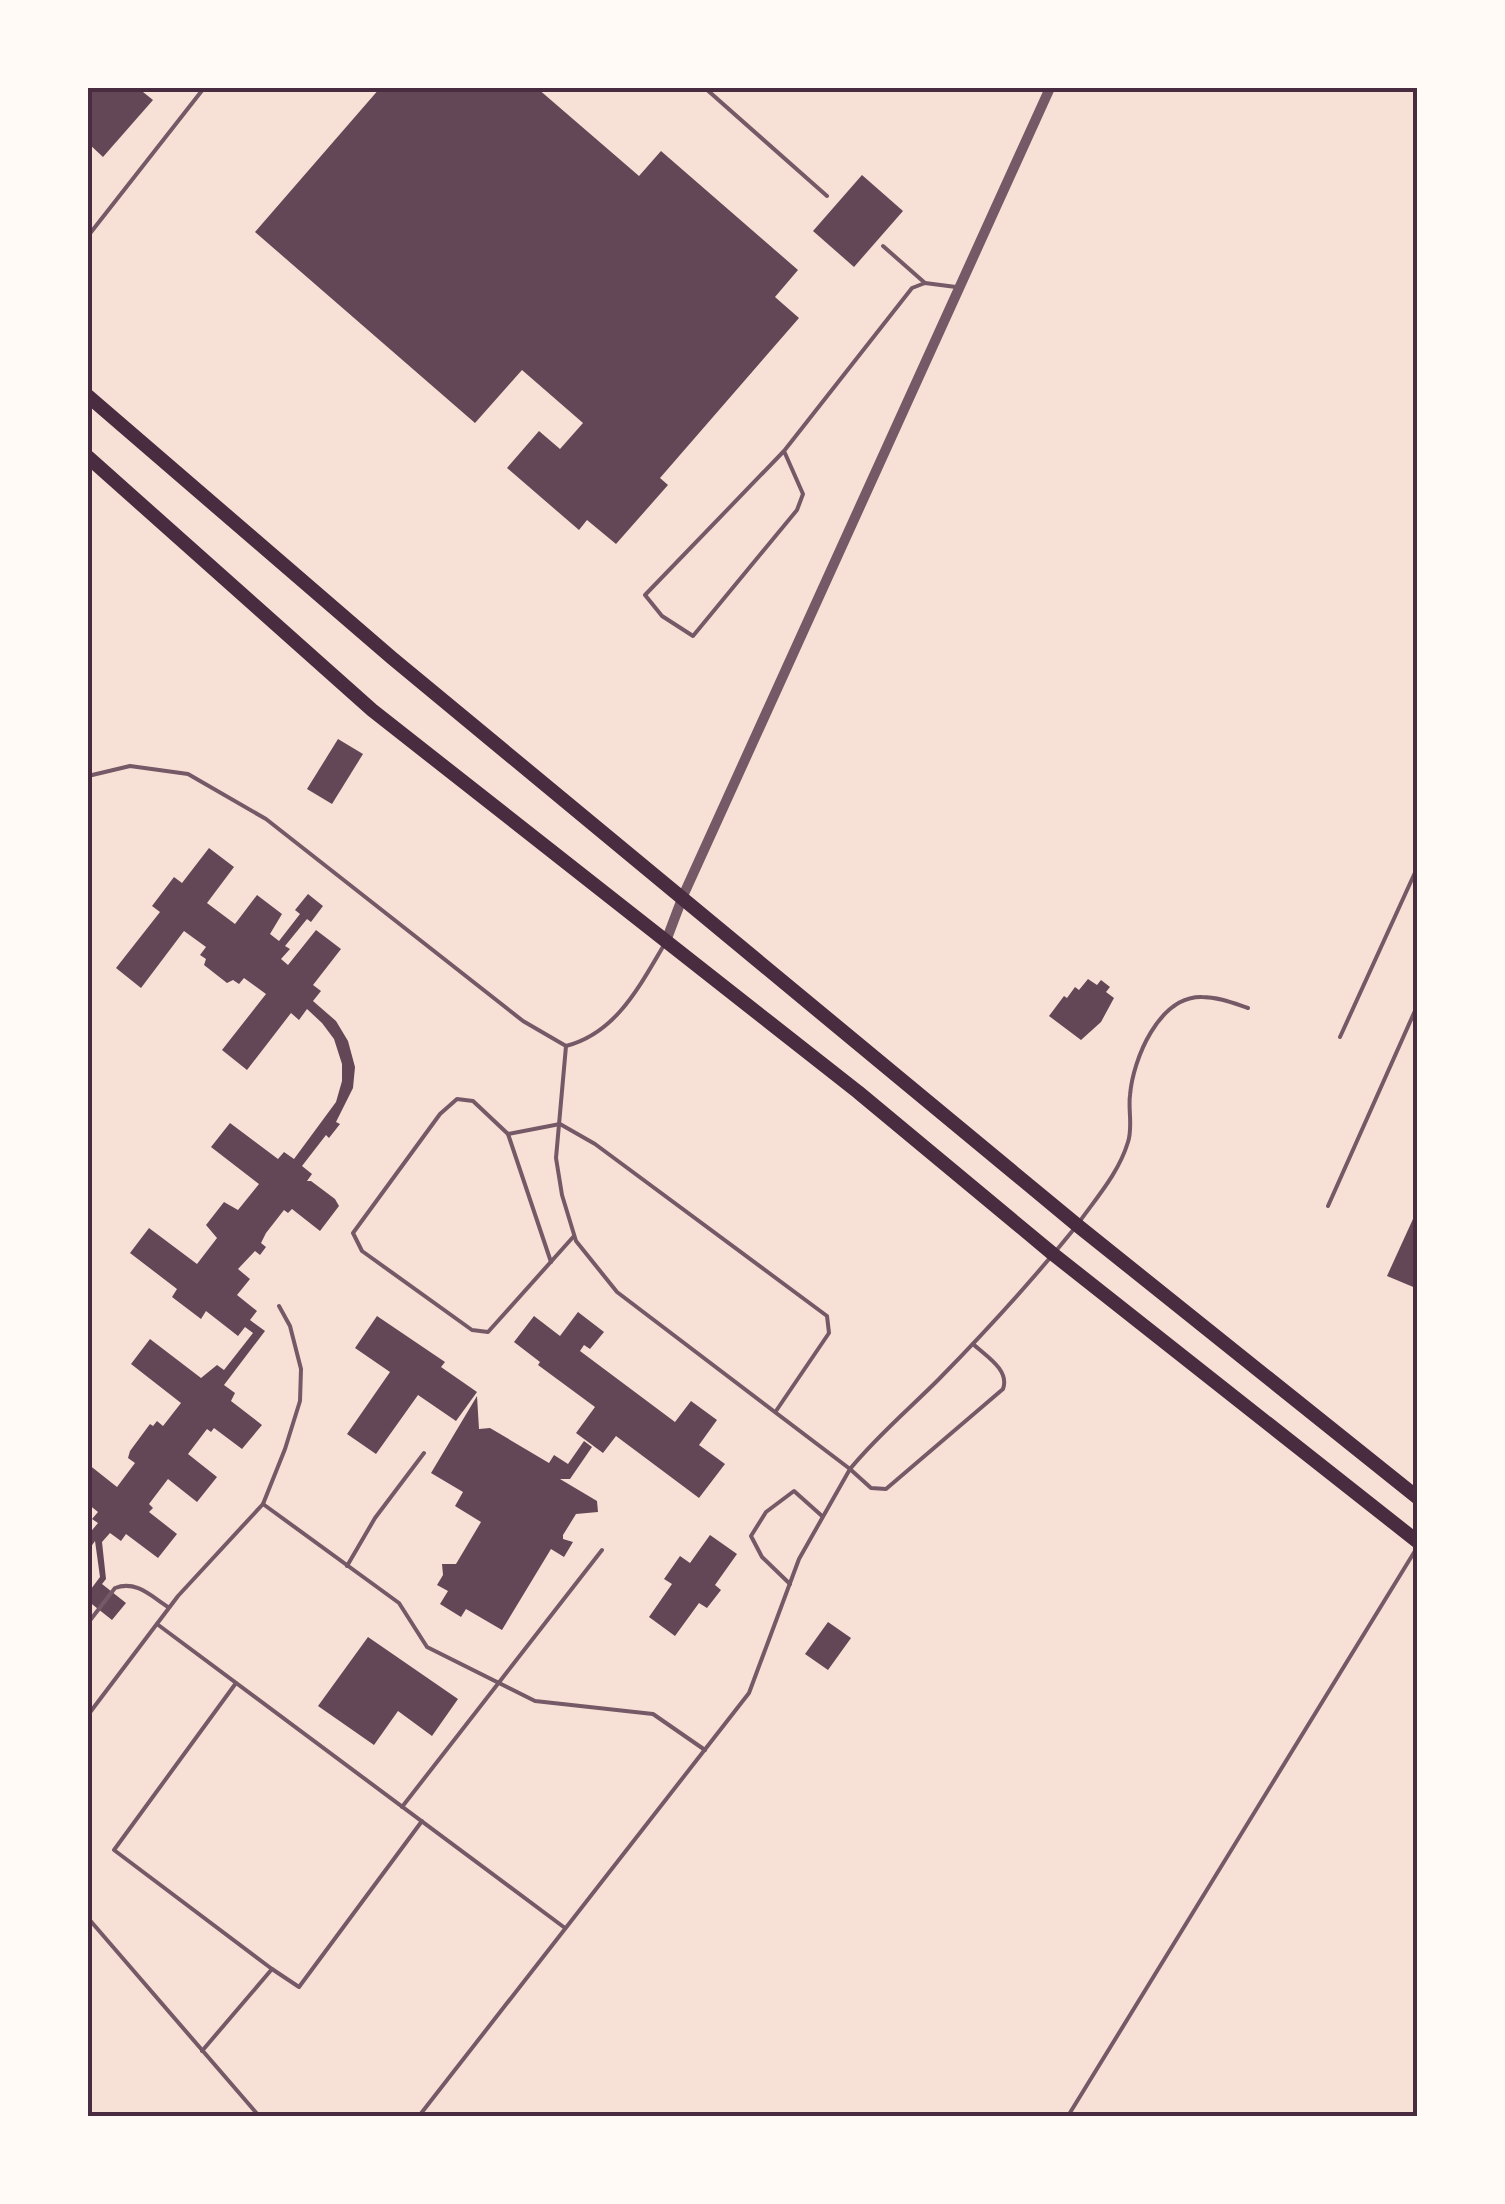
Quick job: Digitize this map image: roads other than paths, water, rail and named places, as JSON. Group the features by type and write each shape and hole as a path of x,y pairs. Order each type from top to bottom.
{"main road":[{"path":"88,396 392,658 1076,1225 1418,1498"},
{"path":"88,457 372,710 858,1092 1418,1544"}],"street":[{"path":"666,941 1050,88"}],"lane":[{"path":"88,236 204,88"},
{"path":"705,88 827,196"},
{"path":"883,246 925,283"},
{"path":"784,451 803,494 796,510 693,636 662,616 645,595 784,451 912,288 925,283 959,288"},
{"path":"88,776 130,766 188,774 266,819 523,1020 566,1046 588,1040 609,1026 641,984 666,941"},
{"path":"1340,1037 1418,866"},
{"path":"419,2116 749,1693 799,1559 850,1469 880,1434 1007,1310 1114,1175 1130,1139 1130,1094 1140,1057 1158,1022 1182,1000 1200,996 1248,1008"},
{"path":"1328,1206 1418,1004"},
{"path":"566,1046 556,1158 574,1236 617,1292 871,1488 886,1489 998,1395 1006,1381 1003,1373 973,1344"},
{"path":"550,1262 508,1134 473,1101 457,1099 440,1114 353,1233 362,1251 472,1330 488,1332 574,1236"},
{"path":"508,1134 560,1124 595,1144 828,1316 829,1333 776,1411"},
{"path":"88,1715 169,1608 262,1504 286,1449 300,1401 301,1369 290,1326 280,1306"},
{"path":"347,1566 375,1518 424,1454"},
{"path":"790,1584 762,1557 751,1536 766,1512 794,1490 823,1517"},
{"path":"262,1504 398,1603 426,1646 535,1701 653,1714 705,1750"},
{"path":"1068,2116 1418,1544"},
{"path":"402,1807 602,1550"},
{"path":"88,1623 121,1585 139,1588 169,1608"},
{"path":"157,1624 565,1928"},
{"path":"236,1683 114,1850 299,1987 422,1822"},
{"path":"88,1918 259,2116"},
{"path":"202,2050 272,1968"}]}
